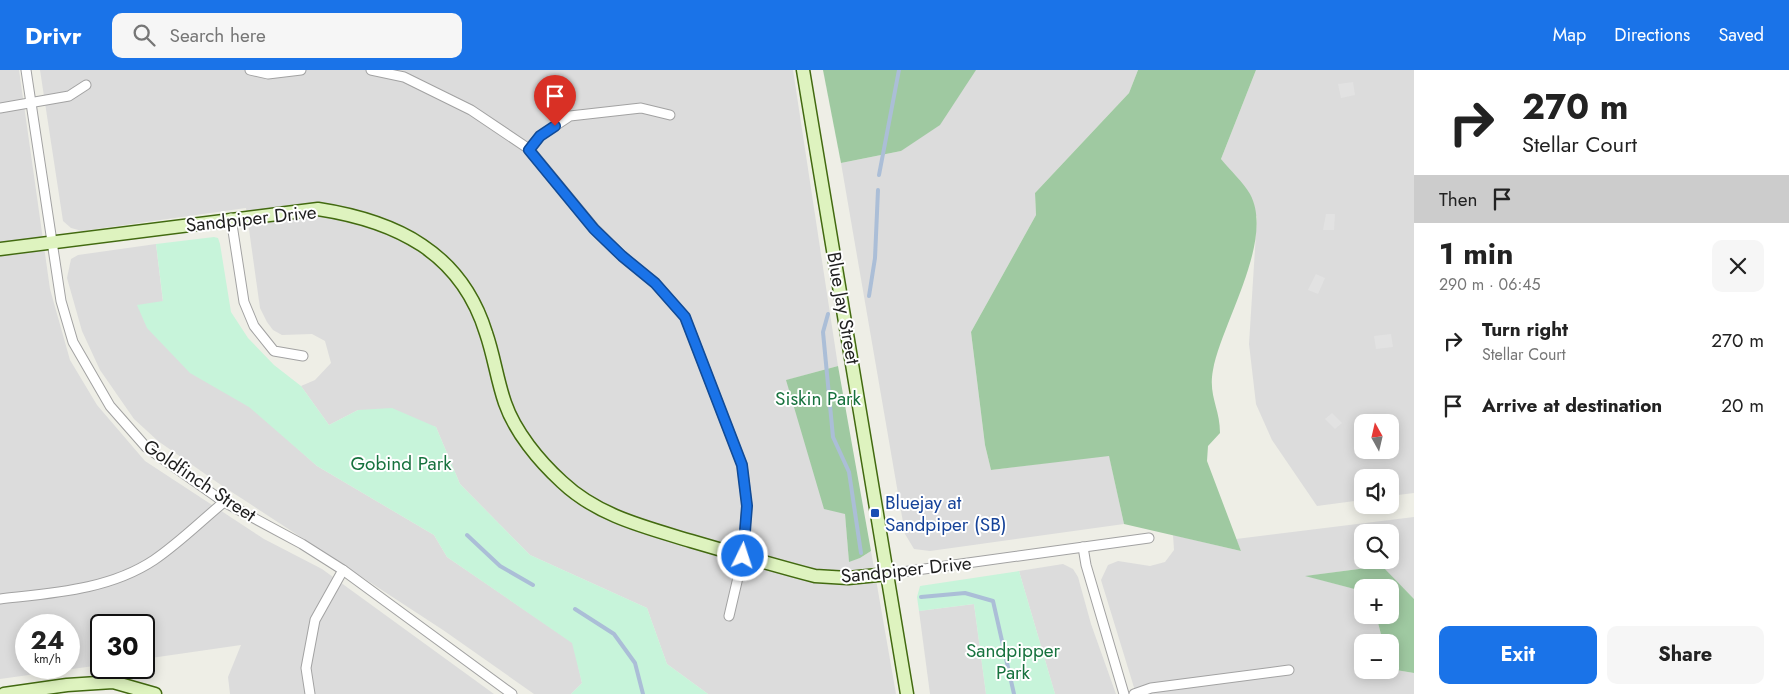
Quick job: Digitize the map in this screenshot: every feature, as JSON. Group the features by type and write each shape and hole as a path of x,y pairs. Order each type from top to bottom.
{"street":[{"name":"Goldfinch Street","path":"26,70 61,301 73,342 86,368 110,406 146,447 224,502 302,544 343,570 512,694"},
{"path":"250,70 268,74 301,70"},
{"path":"371,70 405,73 471,110 529,150 594,229 622,256 655,283 685,317 742,465 747,506 743,556 729,616"},
{"name":"Blue Jay Street","path":"804,70 907,694"},
{"path":"0,108 69,96 86,85"},
{"path":"529,150 540,136 570,116 641,108 670,115"},
{"name":"Sandpiper Drive","path":"0,249 230,218 318,209 350,214 375,221 419,242 451,269 480,315 506,405 525,441 562,482 588,501 619,519 815,576 848,578 1149,538"},
{"path":"230,218 244,302 254,326 274,350 303,356"},
{"path":"0,599 94,585 130,572 154,560 224,502"},
{"path":"1083,547 1086,565 1124,694"},
{"path":"310,694 306,668 316,620 343,570"},
{"path":"1134,694 1151,688 1289,670"},
{"path":"4,694 67,685 113,682 155,694"}],"shaded area":[{"path":"0,70 19,70 50,289 70,360 97,405 145,461 264,539 322,569 494,694 230,694 228,677 241,645 155,657 155,614 90,614 90,667 80,668 80,614 15,614 15,677 0,679"},
{"path":"40,70 793,70 838,366 787,380 845,513 849,561 860,558 871,551 896,694 708,694 667,664 647,608 530,555 460,484 436,427 358,410 329,425 301,386 315,380 331,363 325,341 312,334 282,335 273,330 267,322 260,308 246,208 82,231 71,228 63,221"},
{"path":"976,70 1138,70 1129,93 1035,193 1036,215 971,332 985,445 991,470 1109,455 1124,524 930,551 914,549 905,534 841,163 901,151"},
{"path":"1256,70 1414,70 1414,493 1399,495 1399,469 1354,469 1354,501 1317,506 1272,440 1256,404 1249,344 1257,217 1221,159"},
{"path":"1353,82 1355,95 1341,98 1338,84"},
{"path":"1326,214 1335,214 1334,230 1323,230"},
{"path":"156,244 163,302 138,306 317,466 434,535 447,557 573,643 582,683 571,694 534,694 443,630 221,485 158,441 134,419 100,370 82,331 67,278 71,259 78,255"},
{"path":"1316,274 1325,278 1318,294 1308,290"},
{"path":"1391,334 1393,347 1376,349 1374,336"},
{"path":"1332,413 1342,423 1335,429 1325,419"},
{"path":"1414,517 1414,599 1399,584 1399,579 1394,579 1384,569 1399,569 1399,524 1357,524"},
{"path":"1354,524 1354,569 1359,569 1307,576 1354,589 1354,624 1378,624 1381,634 1354,634 1354,679 1399,679 1399,670 1414,673 1414,694 1136,694 1101,580 1108,565 1118,561 1150,566 1165,562 1174,550 1173,535 1241,551 1236,539"},
{"path":"1063,564 1073,569 1078,577 1091,624 1116,694 1055,694 1019,571"},
{"path":"974,604 986,694 930,694 919,611"}],"green space":[{"path":"823,70 976,70 940,125 901,151 841,163"},
{"path":"1138,70 1256,70 1221,159 1250,194 1256,213 1256,234 1252,257 1213,370 1212,387 1220,433 1208,446 1207,461 1241,551 1124,524 1109,456 991,470 985,445 971,332 1036,215 1035,193 1129,93"},
{"name":"Gobind Park","path":"218,238 220,244 231,312 248,338 274,365 301,386 329,425 358,410 392,408 436,427 460,484 530,555 647,608 667,664 708,694 571,694 582,683 572,643 447,557 434,535 317,466 249,407 190,373 147,328 137,305 163,301 156,244"},
{"name":"Siskin Park","path":"838,366 871,551 849,562 845,514 824,509 786,380"},
{"path":"1359,569 1385,569 1395,579 1354,579 1354,589 1305,576"},
{"name":"Sandpipper Park","path":"1019,571 1055,694 986,694 974,604 919,611 917,597 920,586"},
{"path":"1399,584 1414,599 1414,673 1399,670 1399,634 1381,634 1378,624 1399,624"}],"waterway":[{"path":"879,175 899,70"},
{"path":"869,296 875,258 878,190"},
{"path":"828,314 823,332 833,437 849,472 861,553"},
{"path":"467,535 500,566 533,585"},
{"path":"921,597 965,593 993,601 1014,694"},
{"path":"575,609 614,634 635,663 643,694"}],"place":[{"name":"Bluejay at Sandpiper (SB)","path":"875,513"}],"route":[{"path":"555,126 540,136 529,150 594,229 622,256 655,283 685,317 742,465 747,506 743,556"}]}
